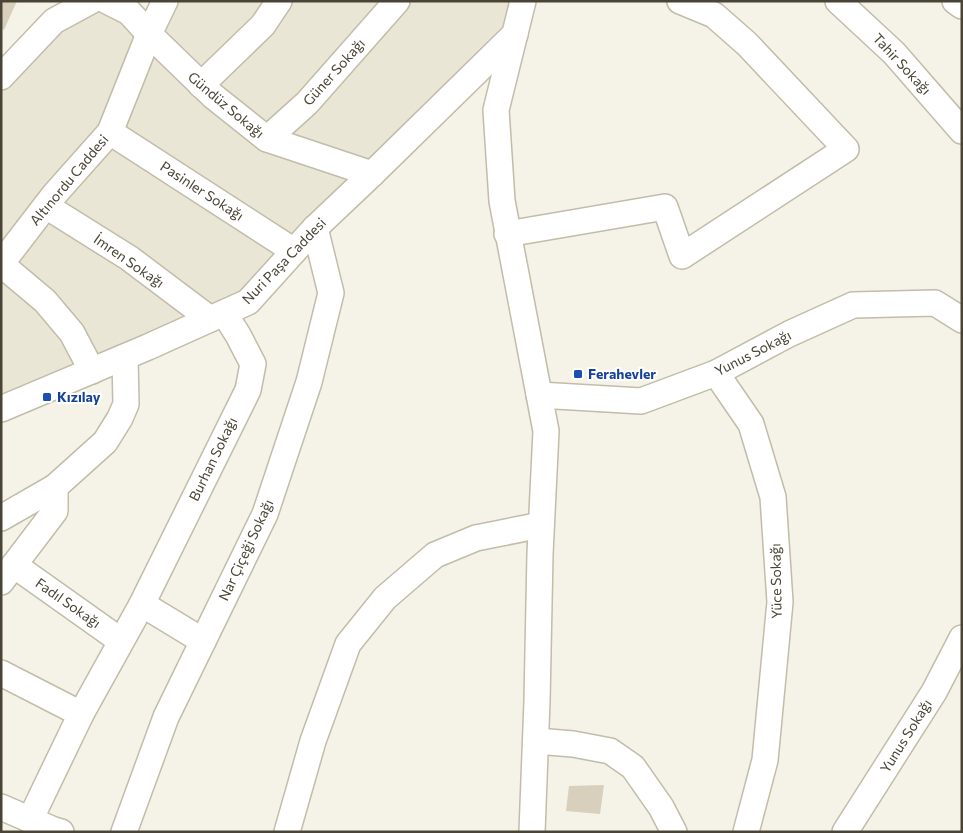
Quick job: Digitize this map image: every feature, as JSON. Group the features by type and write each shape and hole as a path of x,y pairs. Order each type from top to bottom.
{"street":[{"name":"Gündüz Sokağı","path":"107,1 129,12 201,85 267,139 372,174"},
{"name":"Altınordu Caddesi","path":"1,264 46,206 110,132 149,34 165,1"},
{"path":"201,85 263,25 280,1"},
{"name":"Güner Sokağı","path":"267,139 307,103 397,1"},
{"path":"523,1 496,110 502,202 546,431 532,832"},
{"path":"508,234 665,207 682,256 846,148 747,44 728,27 714,15 680,1"},
{"name":"Tahir Sokağı","path":"838,1 894,53 962,131"},
{"path":"955,1 962,6"},
{"path":"1,77 54,21 80,4"},
{"name":"Nuri Paşa Caddesi","path":"1,410 248,302 316,228 515,34"},
{"name":"Pasinler Sokağı","path":"110,132 294,251"},
{"name":"İmren Sokağı","path":"46,206 217,316"},
{"name":"Nar Çiçeği Sokağı","path":"124,832 166,717 265,514 309,382 331,293 316,228"},
{"path":"1,264 45,301 72,333 92,371"},
{"name":"Yunus Sokağı","path":"539,395 641,401 716,373 789,334 853,305 935,303 962,320"},
{"name":"Burhan Sokağı","path":"30,820 81,714 142,604 248,390 252,364 238,335 217,316"},
{"path":"1,518 55,487 105,442 120,418 126,404 125,357"},
{"name":"Yüce Sokağı","path":"716,373 751,424 773,497 780,602 765,760 746,832"},
{"path":"8,573 55,511 55,487"},
{"path":"287,832 313,741 348,644 385,598 435,556 476,538 542,525"},
{"name":"Fadıl Sokağı","path":"8,573 121,641"},
{"path":"142,604 203,641"},
{"name":"Yunus Sokağı","path":"845,832 934,692 962,638"},
{"path":"1,673 81,714"},
{"path":"536,741 573,744 610,751 633,767 661,807 674,832"},
{"path":"1,807 56,831"}],"shaded area":[{"path":"91,1 149,34 165,1 523,1 515,34 248,302 1,409 1,77"}],"building":[{"path":"1,1 17,1 4,30 1,28"},
{"path":"604,785 600,814 566,811 569,786"}],"place":[{"name":"Ferahevler","path":"578,374"},
{"name":"Kızılay","path":"47,397"}]}
